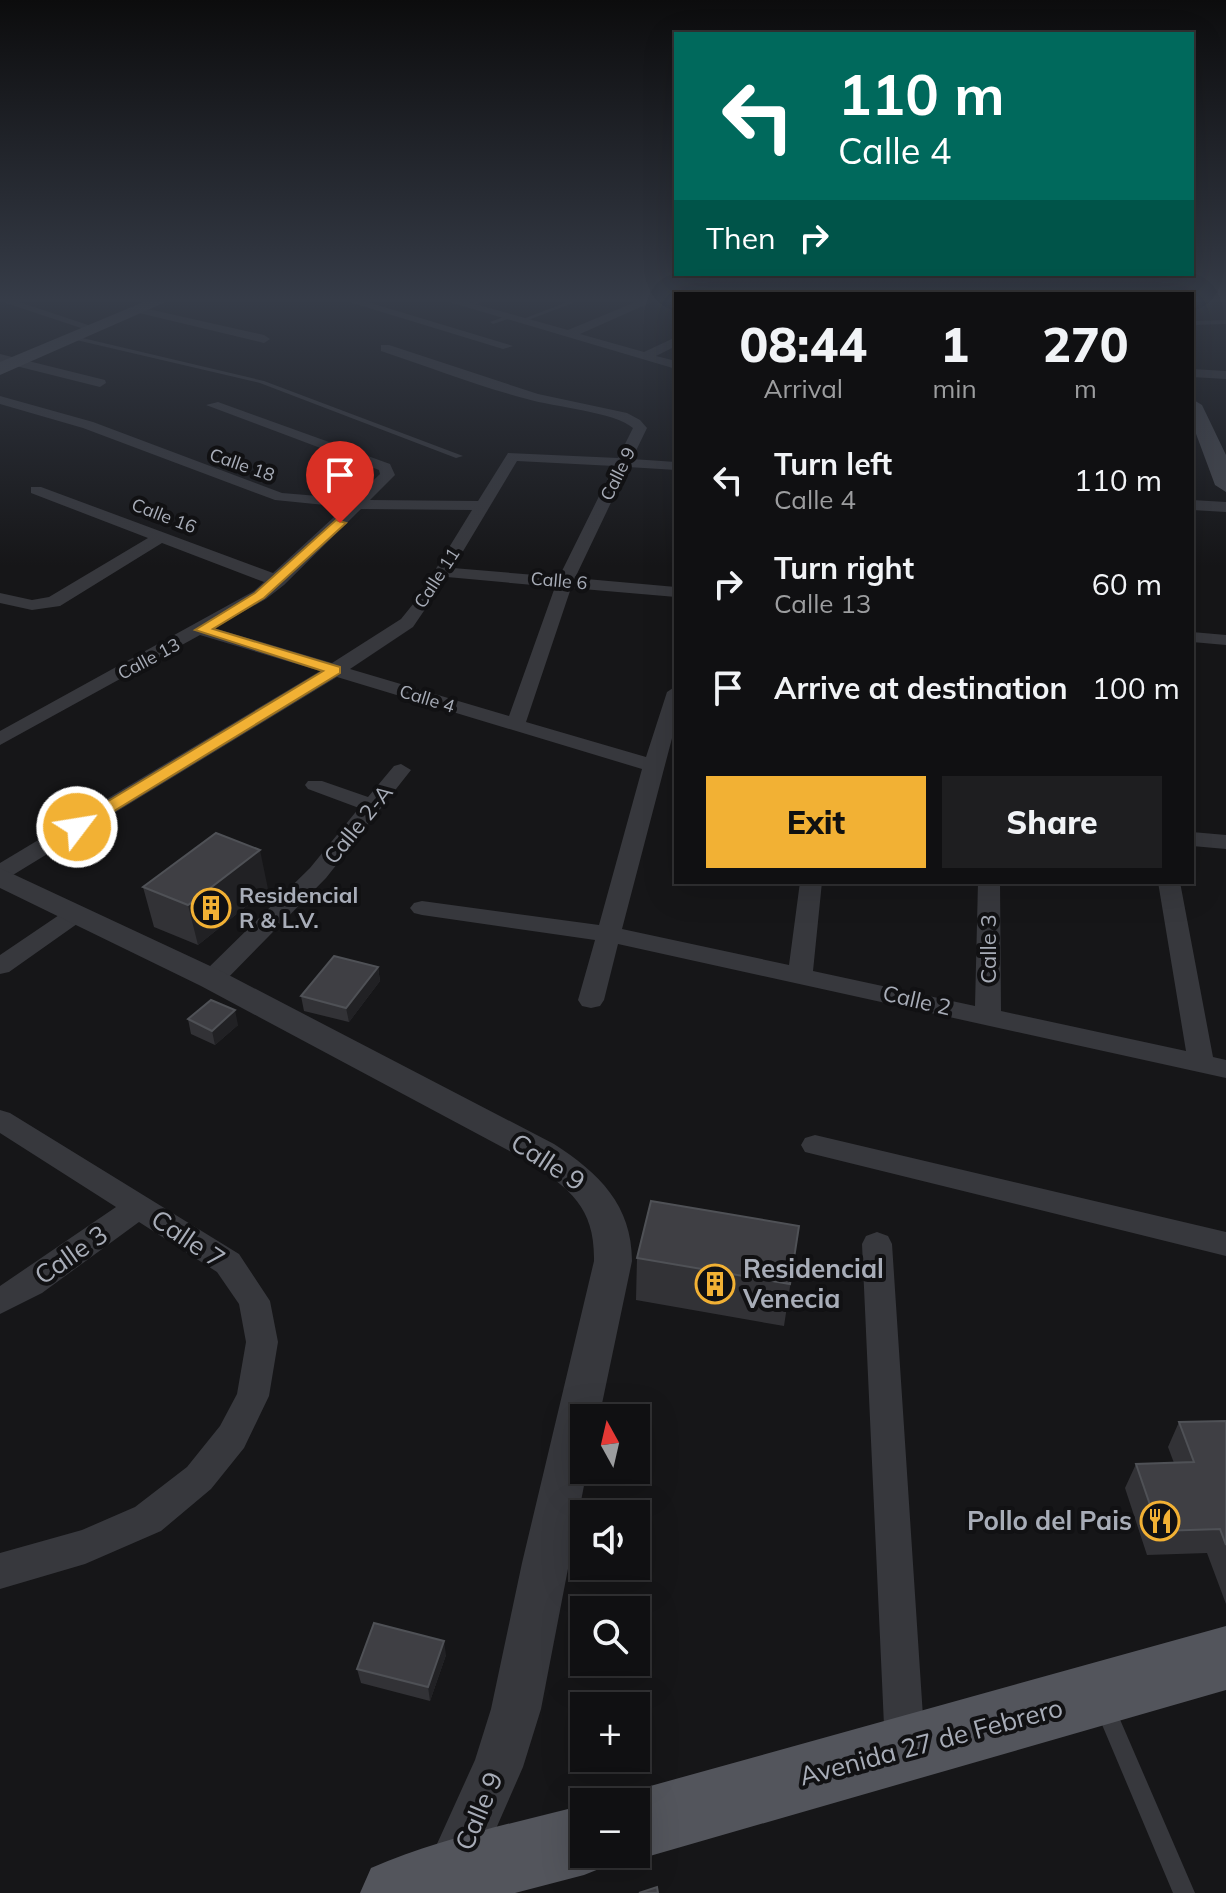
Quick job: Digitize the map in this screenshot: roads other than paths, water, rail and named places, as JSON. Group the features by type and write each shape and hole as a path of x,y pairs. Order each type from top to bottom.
{"main road":[{"path":"1194,409 1208,434 1226,485"},
{"name":"Avenida 27 de Febrero","path":"650,1821 1226,1658"},
{"path":"436,1886 570,1844"}],"street":[{"name":"Calle 9","path":"512,389 636,421 640,428 565,582 515,726"},
{"name":"Calle 18","path":"0,400 88,425 266,493 298,500 361,504 483,506"},
{"name":"Calle 13","path":"0,739 202,630 260,595 361,504 388,475 385,467 213,405"},
{"name":"Calle 11","path":"0,875 407,623 442,572 510,458 517,455 624,462"},
{"path":"624,462 674,466"},
{"name":"Calle 16","path":"36,490 278,581"},
{"path":"1194,505 1226,507"},
{"path":"0,598 32,605 54,602 162,536"},
{"name":"Calle 6","path":"442,572 674,592"},
{"name":"Calle 4","path":"202,630 653,766"},
{"path":"1194,637 1226,640"},
{"path":"591,1000 674,698"},
{"name":"Calle 2-A","path":"212,979 318,873 401,770"},
{"path":"315,785 374,806"},
{"path":"1194,839 1226,842"},
{"name":"Calle 9","path":"0,875 212,979 542,1153 587,1185 602,1204 613,1240 613,1261 545,1563 516,1709 498,1767 458,1855 436,1886"},
{"path":"800,974 811,884"},
{"name":"Calle 3","path":"988,1016 989,884"},
{"path":"1169,884 1201,1063"},
{"name":"Calle 2","path":"422,908 608,934 1226,1069"},
{"path":"0,966 76,914"},
{"name":"Calle 7","path":"0,1120 228,1263 254,1301 262,1342 253,1396 232,1437 199,1478 148,1519 85,1547 0,1571"},
{"path":"815,1145 1226,1244"},
{"name":"Calle 3","path":"0,1301 31,1284 140,1206"},
{"path":"877,1244 905,1747"}],"lane":[{"path":"282,389 459,456"},
{"path":"1100,1696 1184,1893"}],"place":[{"name":"Residencial R & L.V.","path":"211,908"},
{"name":"Residencial Venecia","path":"715,1284"},
{"name":"Pollo del Pais","path":"1160,1521"}]}
